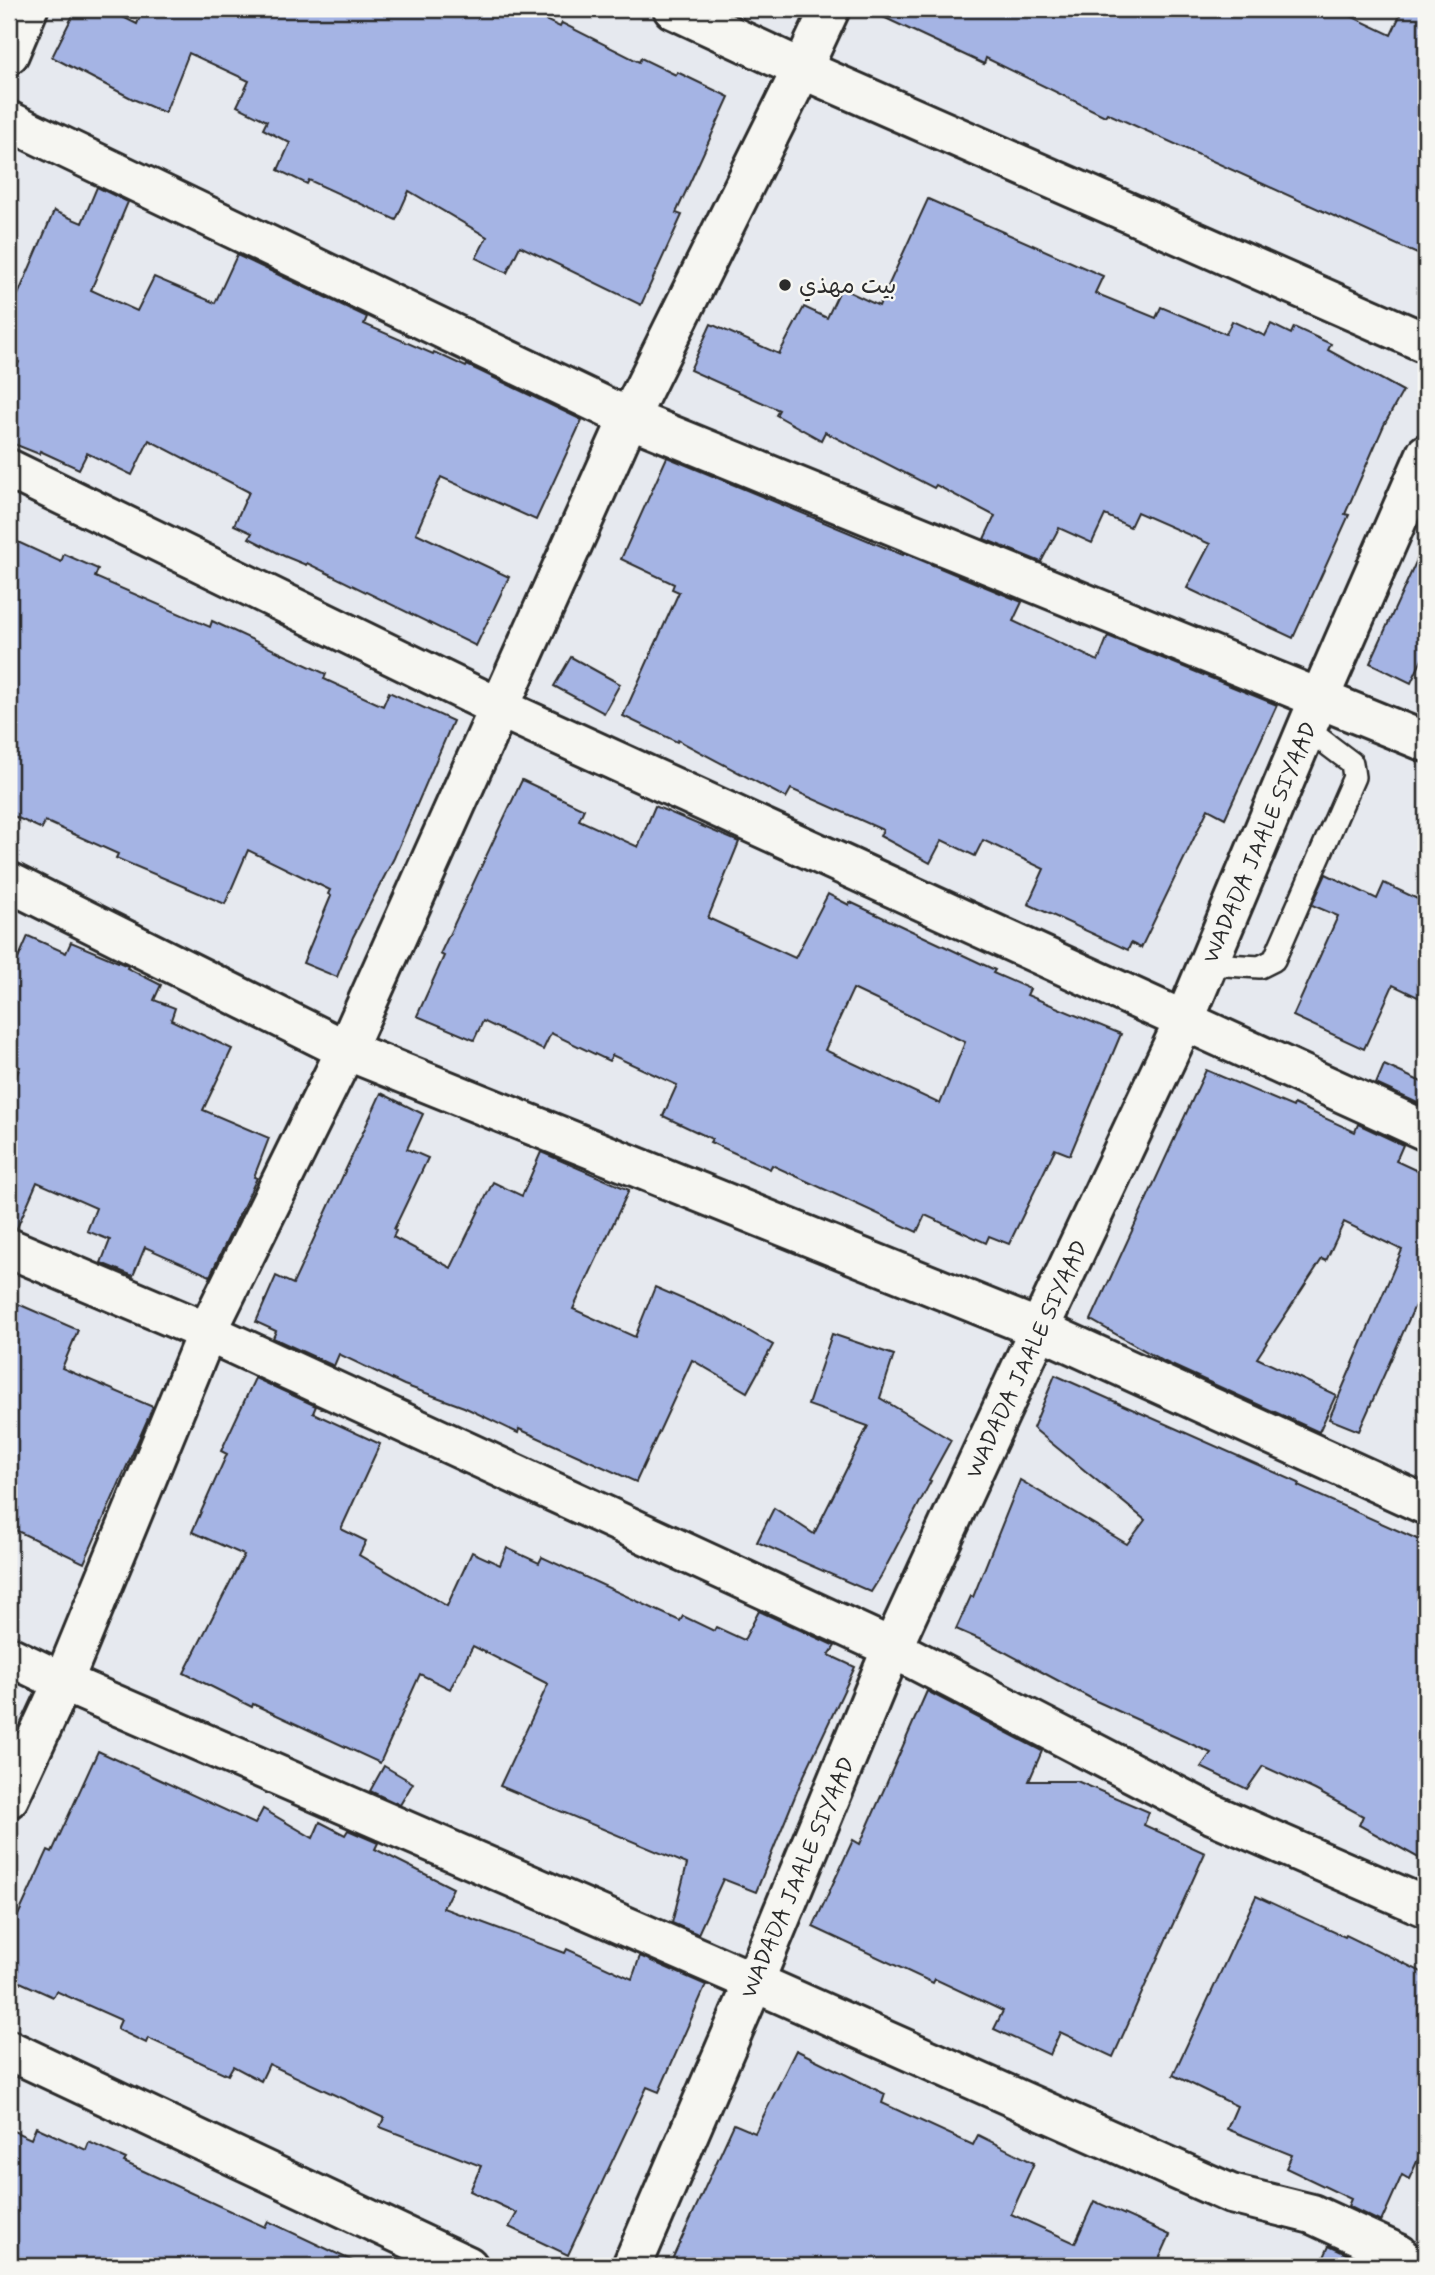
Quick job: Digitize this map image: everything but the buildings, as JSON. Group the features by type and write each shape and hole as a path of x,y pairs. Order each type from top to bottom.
{"street":[{"path":"9,54 28,9"},
{"path":"673,9 802,69 1426,343"},
{"path":"9,1798 63,1682 207,1332 346,1050 629,418 830,9"},
{"path":"9,121 629,418 1313,714 1426,742"},
{"name":"WADADA JAALE SIYAAD","path":"632,2266 754,1982 892,1648 1184,1021 1426,454"},
{"path":"9,469 500,708 1426,1131"},
{"path":"9,882 346,1050 1039,1329 1426,1505"},
{"path":"9,1248 207,1332 892,1648 1212,1814 1426,1908"},
{"path":"9,1656 1231,2194 1311,2214 1399,2254 1407,2266"},
{"path":"9,2050 468,2266"}],"lane":[{"path":"1208,964 1260,967 1274,960 1354,777 1352,763 1313,714"}],"place":[{"name":"بيت مهذي","path":"785,285"}]}
